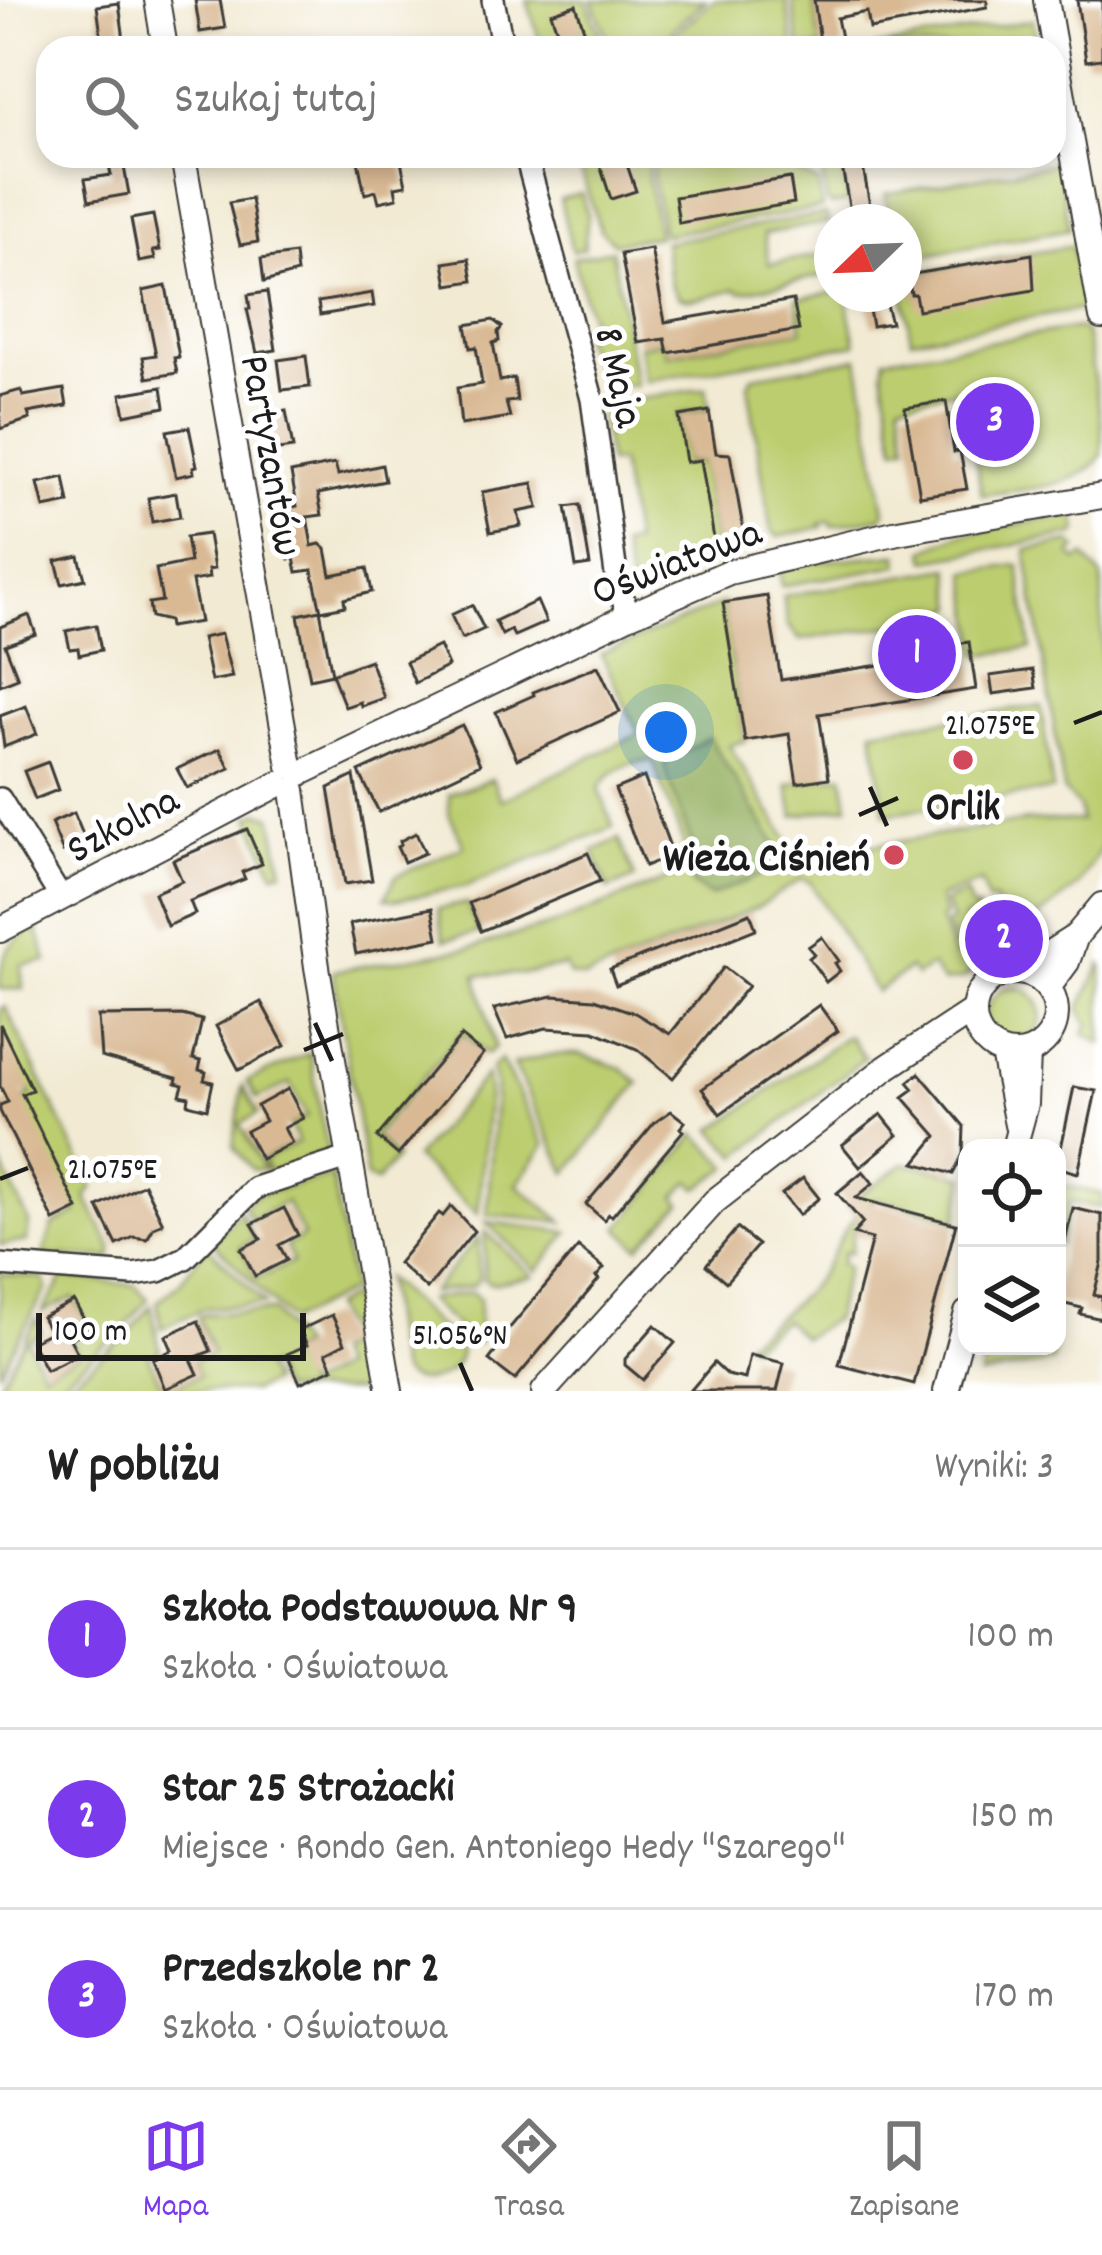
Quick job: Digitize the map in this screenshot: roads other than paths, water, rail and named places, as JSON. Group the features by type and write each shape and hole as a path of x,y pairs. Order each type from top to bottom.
{"street":[{"path":"157,0 163,36"},
{"path":"493,0 500,36"},
{"path":"1046,0 1052,36"},
{"path":"1066,113 1102,316"},
{"name":"Partyzantów","path":"186,168 390,1391"},
{"name":"8 Maja","path":"529,168 592,399 616,574 628,616"},
{"name":"Oświatowa","path":"291,778 729,572 898,532 1102,496"},
{"name":"Szkolna","path":"0,930 291,778"},
{"path":"0,799 61,898"},
{"path":"1039,981 1054,950 1076,936 1102,905"},
{"path":"916,1051 981,1036 1015,1053 1045,1042 1057,1011 1039,981 1017,972 993,979 977,998 974,1010 981,1036"},
{"path":"544,1391 716,1201 886,1068 974,1010"},
{"path":"1015,1053 1026,1104 1016,1138"},
{"path":"0,1265 134,1275 159,1270 184,1258 256,1188 351,1157"},
{"path":"946,1391 958,1346"}],"place":[{"name":"Przedszkole nr 2","path":"995,422"},
{"name":"Szkoła Podstawowa Nr 9","path":"917,654"},
{"name":"Orlik","path":"963,760"},
{"name":"Wieża Ciśnień","path":"894,855"},
{"name":"Star 25 Strażacki","path":"1004,939"}]}
